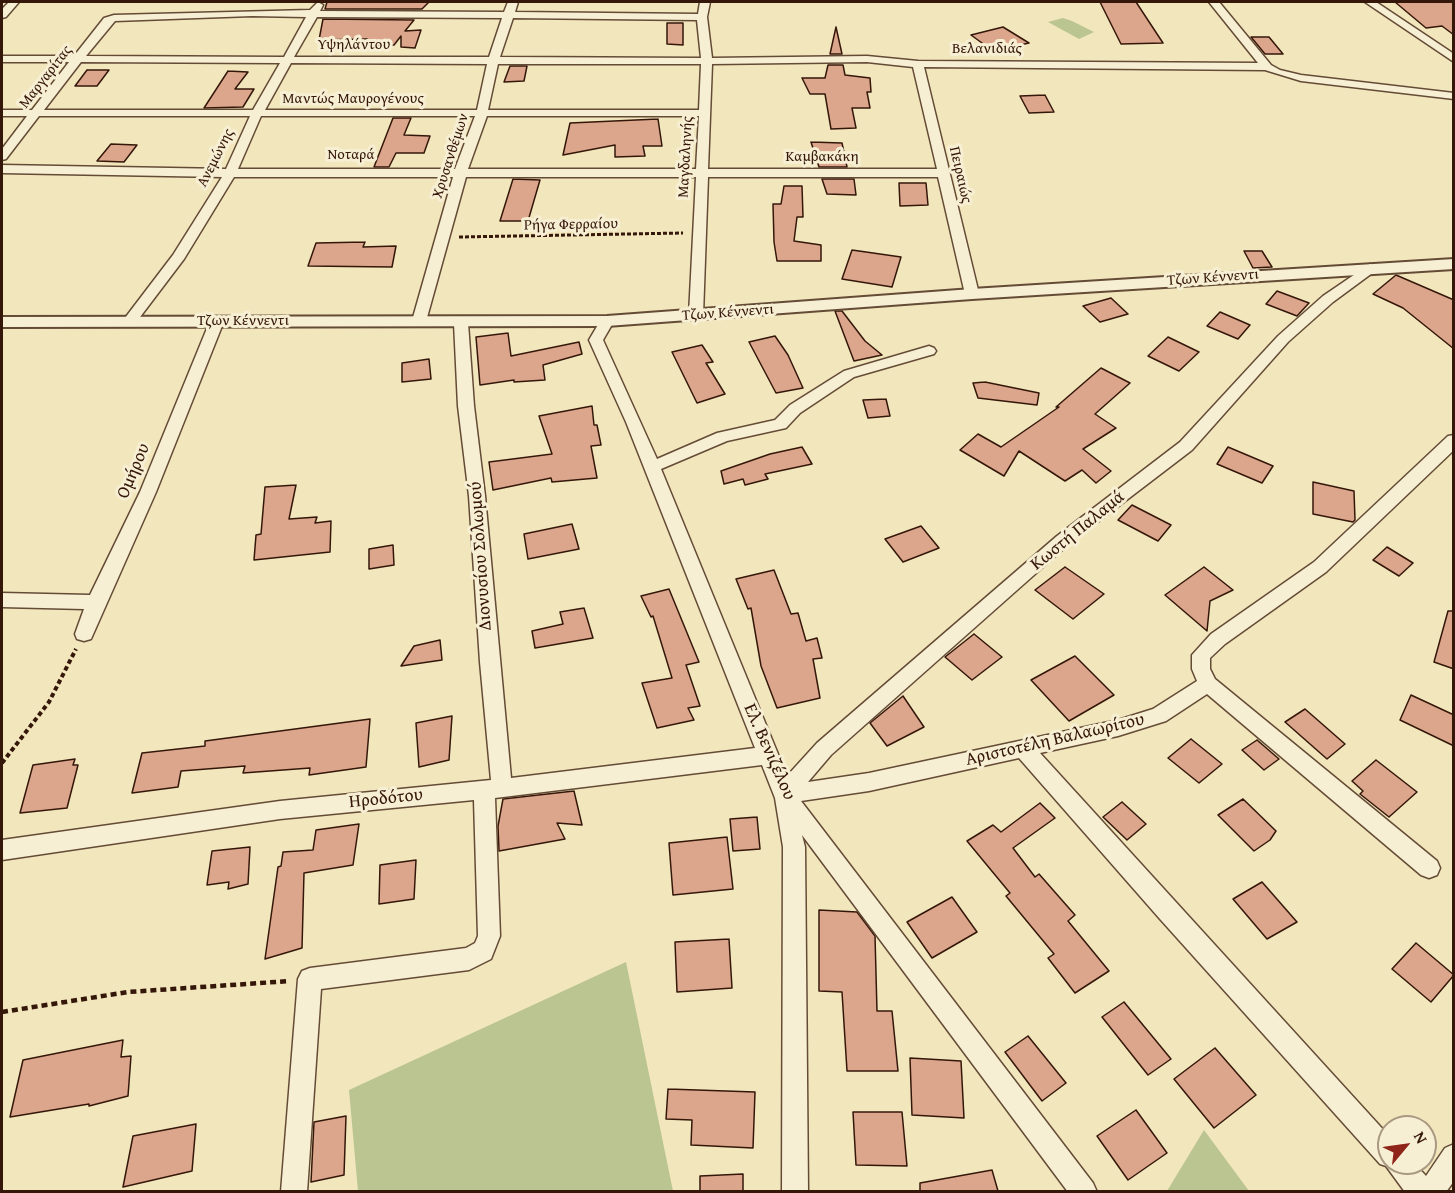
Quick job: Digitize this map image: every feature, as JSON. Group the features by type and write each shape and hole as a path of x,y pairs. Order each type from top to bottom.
{"street":[{"path":"2,15 14,2"},
{"name":"Ανεμώνης","path":"129,322 179,256 230,173 256,115 320,2"},
{"name":"Χρυσανθέμων","path":"419,321 461,171 482,113 493,61 513,2"},
{"name":"Μαγδαληνής","path":"696,315 707,61 702,17 705,2"},
{"path":"1214,2 1267,67"},
{"path":"1370,2 1454,59"},
{"name":"Μαργαρίτας","path":"2,156 38,113 108,20 188,14 313,14"},
{"path":"313,14 702,17"},
{"name":"Υψηλάντου","path":"2,59 707,61"},
{"name":"Βελανιδιάς","path":"707,61 867,59 918,64 1158,63 1267,67 1276,72 1301,78 1454,96"},
{"name":"Πειραιώς","path":"918,64 972,294"},
{"name":"Μαντώς Μαυρογένους","path":"2,113 256,115 705,113"},
{"name":"Νοταρά","path":"2,169 230,173 701,172"},
{"name":"Καμβακάκη","path":"701,172 942,173"},
{"name":"Τζων Κέννεντι","path":"2,322 607,321 972,294 1454,264"},
{"name":"Κωστή Παλαμά","path":"784,794 824,749 1046,555 1186,446 1283,339 1328,299 1370,268"},
{"name":"Ομήρου","path":"84,634 96,602 148,492 217,321"},
{"name":"Ελ. Βενιζέλου","path":"607,321 596,340 634,422 784,794 1084,1191"},
{"name":"Διονυσίου Σολωμού","path":"310,979 468,959 483,951 489,936 493,789 489,662 477,496 466,406 462,323"},
{"path":"652,467 723,437 780,424 795,409 849,374 929,351"},
{"path":"1429,868 1208,684 1201,669 1201,655 1218,639 1320,567 1395,497 1422,467 1454,440"},
{"path":"2,600 96,602"},
{"name":"Αριστοτέλη Βαλαωρίτου","path":"784,794 869,782 1118,728 1159,715 1208,684"},
{"path":"1023,748 1167,912 1377,1142"},
{"name":"Ηροδότου","path":"2,850 280,810 493,789 770,755"},
{"path":"784,794 794,848 795,1191"},
{"path":"294,1191 310,979"},
{"path":"1431,1191 1454,1157"},
{"path":"1408,1175 1423,1191"}],"path":[{"name":"Ρήγα Φερραίου","path":"444,237 699,233"},
{"path":"2,763 49,702 84,634"},
{"path":"2,1012 128,992 310,979"}],"green space":[{"path":"1063,18 1094,32 1079,39 1048,22"},
{"path":"626,962 673,1191 358,1191 349,1090"},
{"path":"1204,1130 1249,1191 1167,1191"}],"building":[{"path":"327,2 429,2 422,9 325,9"},
{"path":"1100,2 1136,2 1163,43 1121,44"},
{"path":"1395,2 1454,2 1454,35 1442,26 1426,28"},
{"path":"323,19 414,20 405,31 421,30 415,48 401,47 401,36 394,45 365,46 367,39 319,40"},
{"path":"667,23 683,23 683,45 667,44"},
{"path":"836,27 842,54 830,54"},
{"path":"1003,27 1029,43 993,51 971,35"},
{"path":"1251,37 1269,37 1283,54 1265,54"},
{"path":"828,65 843,65 845,75 870,78 871,92 867,92 870,108 852,108 856,128 831,129 825,94 810,94 802,78 825,78"},
{"path":"510,66 527,66 524,81 504,82"},
{"path":"87,70 109,70 97,86 75,86"},
{"path":"228,71 248,72 235,89 254,89 243,107 204,108"},
{"path":"1045,95 1054,112 1029,113 1020,96"},
{"path":"393,118 411,118 404,135 430,136 424,153 396,153 389,167 374,167"},
{"path":"658,119 662,146 643,146 645,156 615,157 615,145 563,155 570,123"},
{"path":"811,142 842,143 847,167 819,167"},
{"path":"111,144 137,145 124,162 97,161"},
{"path":"513,179 540,180 528,221 500,221"},
{"path":"822,179 854,179 856,195 827,194"},
{"path":"899,183 926,183 928,205 900,206"},
{"path":"784,186 802,186 803,217 797,217 794,241 821,245 821,261 777,261 773,204 781,204"},
{"path":"365,242 363,247 396,246 392,267 308,266 316,243"},
{"path":"852,250 901,257 892,287 842,279"},
{"path":"1244,251 1262,251 1272,267 1253,268"},
{"path":"1396,275 1454,300 1454,349 1403,308 1373,294"},
{"path":"1277,291 1309,303 1297,316 1266,304"},
{"path":"1111,298 1128,314 1100,322 1083,306"},
{"path":"835,311 842,311 865,341 882,355 854,361"},
{"path":"1220,312 1250,325 1238,339 1207,326"},
{"path":"508,333 511,356 579,342 582,354 543,365 545,380 514,382 514,380 480,385 476,337"},
{"path":"775,336 788,355 803,388 776,393 749,342"},
{"path":"1168,337 1199,352 1179,371 1148,356"},
{"path":"702,345 713,362 706,363 725,394 697,403 672,352"},
{"path":"429,359 431,379 402,382 402,363"},
{"path":"1101,368 1130,383 1095,414 1116,428 1083,449 1111,471 1096,483 1082,470 1065,481 1019,451 1004,476 960,450 978,434 1001,447 1059,407 1056,407"},
{"path":"985,382 1039,393 1037,405 978,398 973,383"},
{"path":"886,399 890,416 868,418 863,400"},
{"path":"592,406 594,425 597,425 601,445 591,446 597,478 552,482 551,478 493,490 489,462 552,454 539,416"},
{"path":"802,447 812,464 765,474 768,479 745,485 743,479 724,484 721,471 770,454"},
{"path":"1228,447 1273,466 1262,483 1217,464"},
{"path":"1313,482 1354,491 1355,520 1353,522 1313,514"},
{"path":"296,485 289,519 317,517 315,523 331,521 330,552 254,560 256,535 261,534 265,487"},
{"path":"1132,505 1171,525 1158,541 1118,520"},
{"path":"572,524 579,549 528,559 524,534"},
{"path":"921,526 939,548 903,562 885,539"},
{"path":"393,545 394,565 369,569 369,549"},
{"path":"1387,547 1413,563 1399,576 1373,560"},
{"path":"1065,567 1104,594 1073,619 1035,590"},
{"path":"1204,567 1233,590 1210,601 1207,631 1165,595"},
{"path":"774,570 791,614 798,613 806,641 817,638 822,658 813,659 820,698 777,708 761,666 751,608 748,609 736,579"},
{"path":"669,589 699,662 686,665 700,706 688,708 694,720 657,728 642,683 672,678 653,616 651,617 641,596"},
{"path":"584,608 593,638 535,648 532,631 563,624 560,612"},
{"path":"1448,611 1454,611 1454,669 1434,662"},
{"path":"974,634 1002,657 972,680 945,657"},
{"path":"440,640 442,660 401,666 414,646"},
{"path":"1075,656 1114,695 1069,721 1031,680"},
{"path":"1411,695 1454,715 1454,746 1400,720"},
{"path":"903,696 924,727 887,746 870,723"},
{"path":"1305,709 1345,744 1327,759 1285,722"},
{"path":"452,716 449,760 419,767 416,723"},
{"path":"370,719 366,767 309,775 310,768 243,773 245,766 181,771 178,787 132,793 142,753 205,746 205,741"},
{"path":"1191,739 1222,764 1199,783 1168,758"},
{"path":"1257,740 1279,759 1264,770 1242,750"},
{"path":"75,759 73,765 78,765 67,808 20,813 33,765"},
{"path":"1376,760 1417,792 1389,817 1360,794 1363,791 1352,781"},
{"path":"574,791 582,825 557,823 565,839 499,851 498,826 503,799"},
{"path":"1243,799 1276,831 1270,840 1254,851 1218,815"},
{"path":"1122,802 1146,824 1127,840 1103,817"},
{"path":"1040,803 1055,818 1013,848 1035,877 1039,874 1075,915 1068,921 1109,971 1075,993 1048,958 1054,954 1006,896 1010,893 967,841 993,825 1001,832"},
{"path":"757,817 760,849 733,851 730,819"},
{"path":"359,824 353,865 304,873 302,948 265,959 278,867 281,866 283,852 313,850 316,830"},
{"path":"727,837 733,889 673,895 669,843"},
{"path":"250,847 248,884 228,889 229,882 207,885 212,851"},
{"path":"416,860 414,899 379,904 380,865"},
{"path":"1262,882 1297,922 1267,939 1233,899"},
{"path":"952,897 977,932 932,958 907,922"},
{"path":"819,910 857,912 875,936 877,1011 892,1011 898,1071 847,1071 842,992 819,991"},
{"path":"729,939 732,988 677,992 675,942"},
{"path":"1416,943 1454,975 1431,1002 1392,969"},
{"path":"1124,1002 1171,1059 1148,1075 1102,1017"},
{"path":"1028,1036 1066,1083 1042,1101 1005,1052"},
{"path":"123,1040 121,1057 131,1056 128,1096 89,1106 89,1104 10,1117 23,1060"},
{"path":"1215,1048 1256,1095 1214,1128 1174,1079"},
{"path":"910,1058 961,1061 964,1118 912,1115"},
{"path":"668,1089 755,1092 753,1148 691,1145 692,1120 666,1119"},
{"path":"1136,1110 1167,1153 1128,1180 1097,1136"},
{"path":"853,1112 902,1112 907,1166 856,1165"},
{"path":"346,1116 344,1175 311,1182 314,1122"},
{"path":"196,1124 192,1171 123,1187 133,1136"},
{"path":"992,1170 998,1191 920,1191 920,1183"},
{"path":"743,1174 743,1191 700,1191 700,1176"}]}
